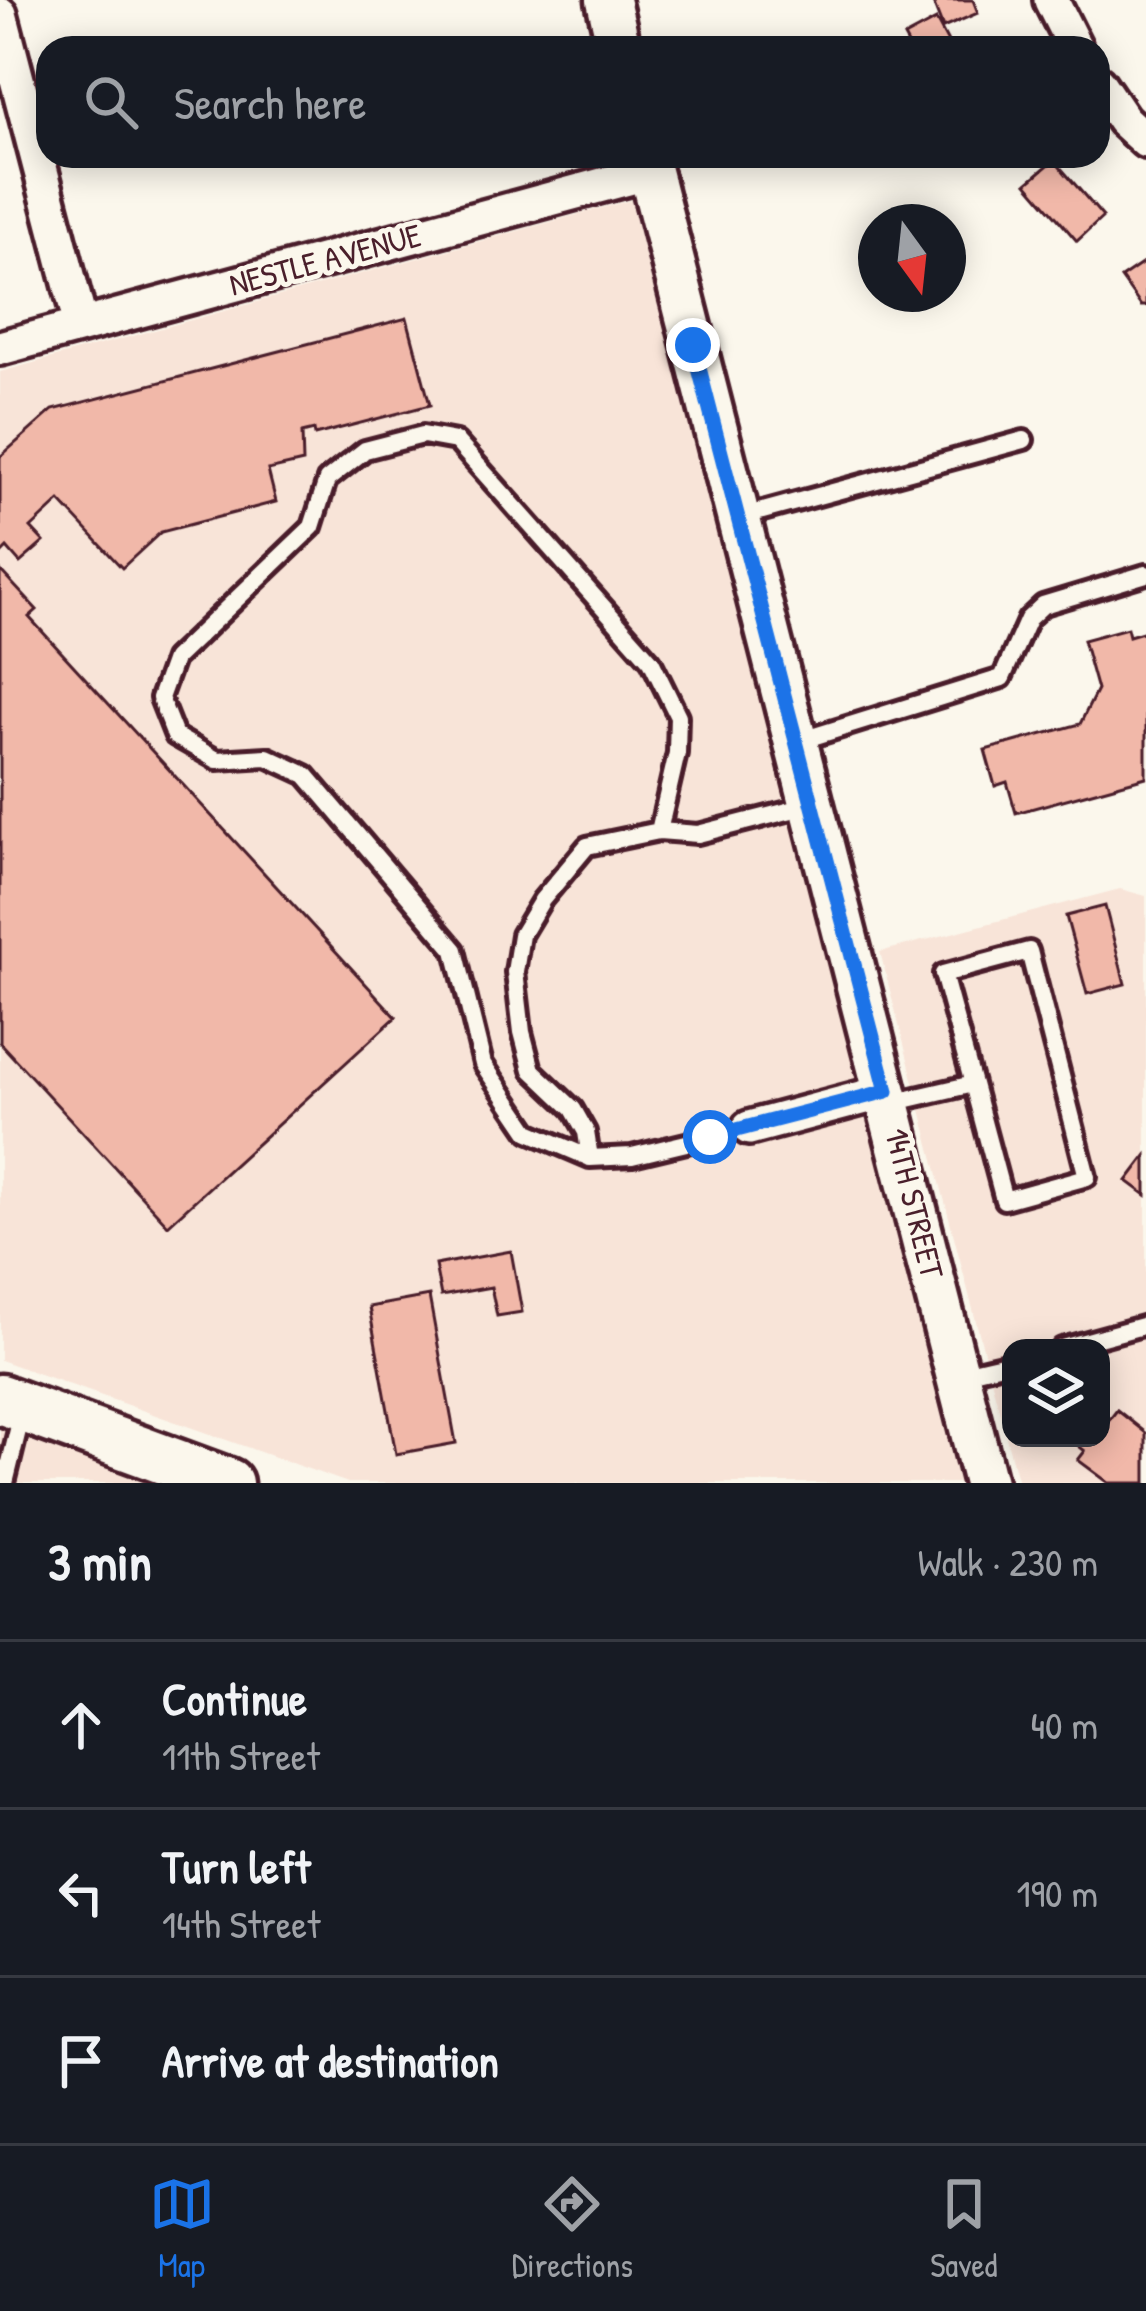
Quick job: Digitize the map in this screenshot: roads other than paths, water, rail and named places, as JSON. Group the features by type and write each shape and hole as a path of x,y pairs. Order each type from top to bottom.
{"main road":[{"path":"12,1404 228,1483"}],"street":[{"path":"608,0 617,36"},
{"path":"1052,0 1069,36"},
{"path":"0,14 36,152"},
{"path":"1110,101 1146,140"},
{"path":"40,168 81,325"},
{"name":"NESTLE AVENUE","path":"0,348 634,168"},
{"name":"14TH STREET","path":"649,168 985,1483"},
{"path":"749,1128 889,1097"}],"lane":[{"path":"659,831 677,753 678,716 651,661 456,441 423,435 365,450 327,480 313,527 174,659 160,698 175,736 217,760 267,757 306,775 455,950 483,1064 529,1132 590,1158 632,1156 749,1128"},
{"path":"736,518 1024,440"},
{"path":"799,741 1002,678 1028,619 1043,605 1146,574"},
{"path":"590,1158 586,1132 573,1109 532,1070 522,1032 515,973 521,935 542,900 587,846 659,831 698,834 814,804"},
{"path":"1029,951 1087,1177 1004,1200 973,1084 943,974 1029,951"},
{"path":"889,1097 973,1084"},
{"path":"1095,1339 1146,1325"},
{"path":"958,1374 1002,1364"},
{"path":"5,1483 12,1404"}]}
